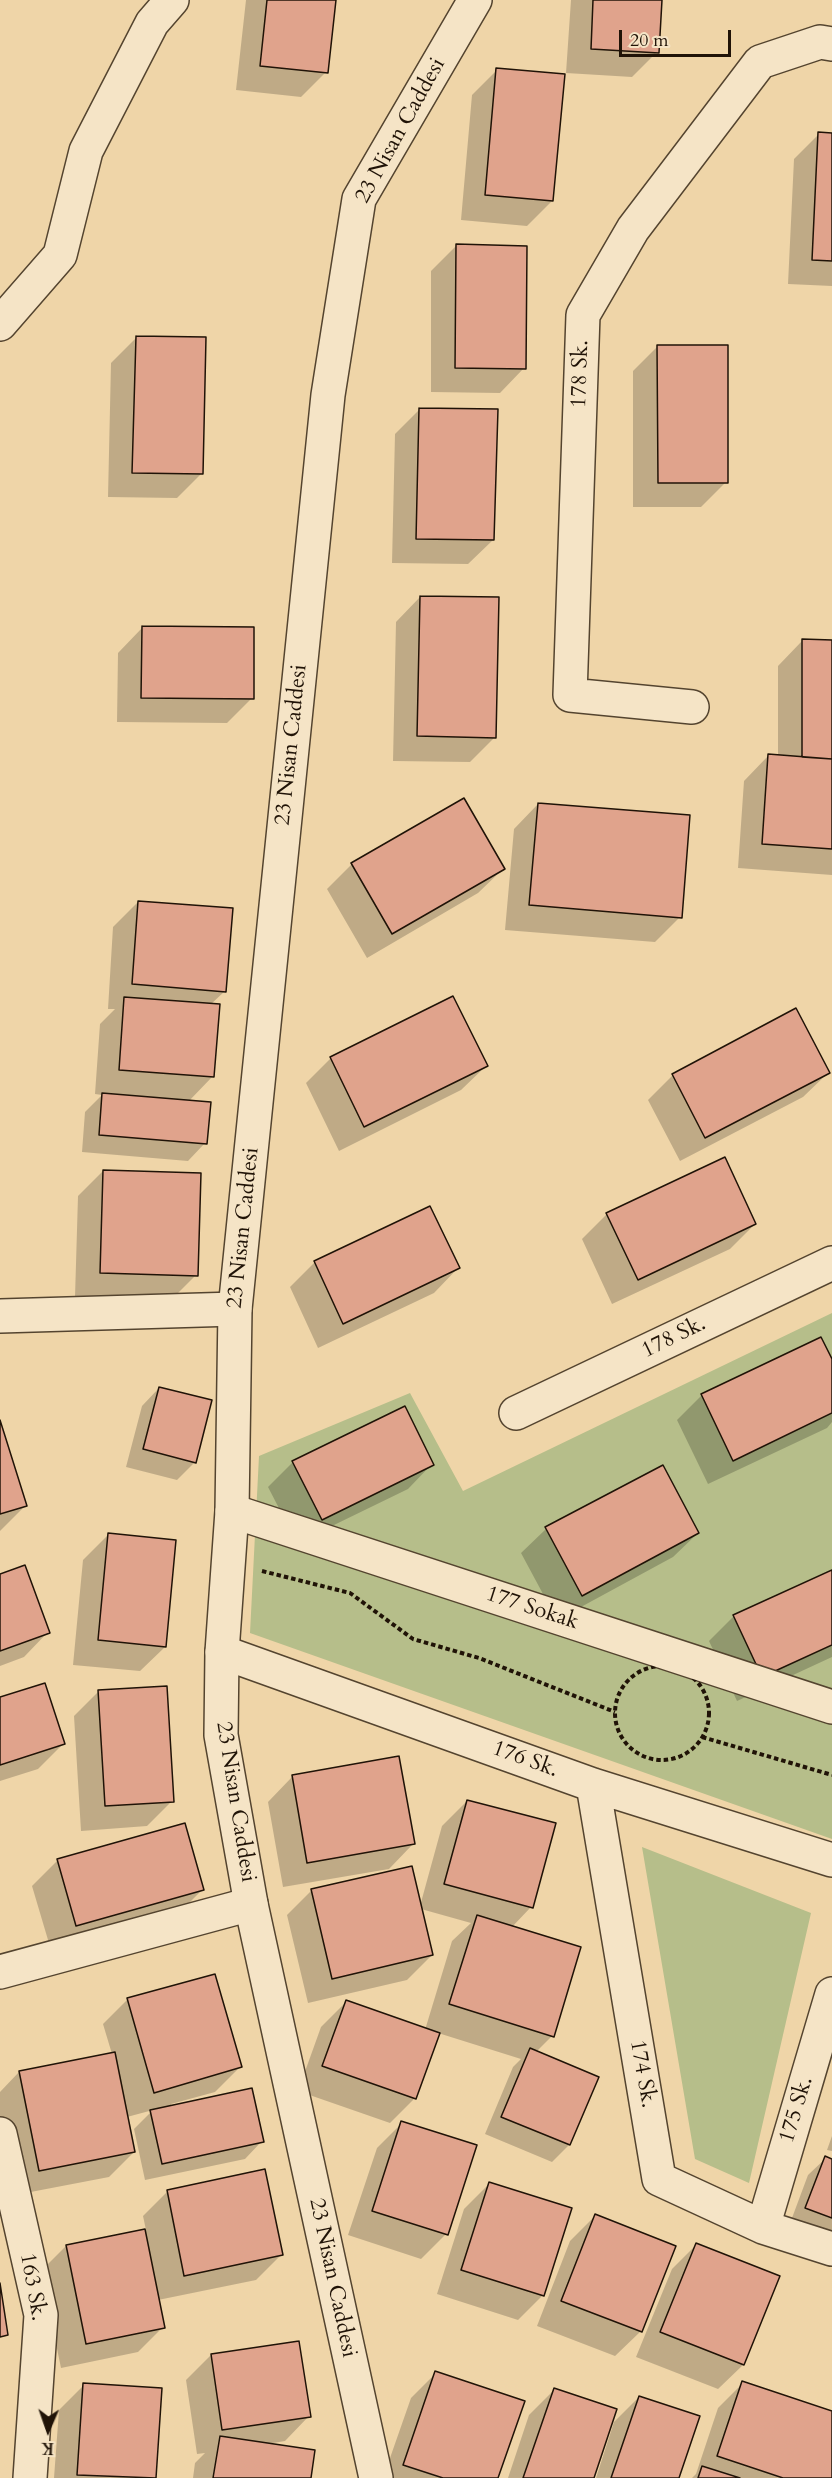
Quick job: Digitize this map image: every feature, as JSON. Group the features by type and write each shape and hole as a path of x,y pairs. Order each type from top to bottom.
{"street":[{"path":"0,324 60,255 86,151 152,23 172,0"},
{"name":"23 Nisan Caddesi","path":"376,2478 251,1904 221,1735 222,1652 232,1512 235,1309 327,407 359,199 475,0"},
{"name":"178 Sk.","path":"692,707 570,695 583,315 633,229 760,62 820,42 832,44"},
{"name":"178 Sk.","path":"516,1413 832,1263"},
{"path":"0,1316 235,1309"},
{"name":"177 Sokak","path":"232,1512 832,1707"},
{"name":"176 Sk.","path":"222,1652 593,1785 832,1860"},
{"name":"174 Sk.","path":"593,1785 659,2179 763,2227 832,2249"},
{"path":"0,1972 251,1904"},
{"name":"175 Sk.","path":"763,2227 832,1994"},
{"name":"163 Sk.","path":"0,2134 41,2315 30,2478"}],"path":[{"path":"228,1563 350,1593 413,1639 479,1658 615,1712"},
{"path":"666,1666 681,1670 694,1679 704,1692 708,1707 708,1723 702,1737 691,1749 678,1757 648,1758 634,1751 623,1740 616,1726 615,1712 617,1697 625,1683 636,1673 651,1667 666,1666"},
{"path":"702,1737 832,1775"}],"green space":[{"path":"832,1313 832,1839 250,1633 259,1456 410,1393 463,1491"},
{"path":"642,1847 811,1913 749,2183 695,2159"}],"building":[{"path":"267,0 336,0 328,73 260,66"},
{"path":"593,0 662,0 659,53 591,49"},
{"path":"496,68 565,74 553,201 485,195"},
{"path":"818,132 832,133 832,261 812,260"},
{"path":"456,244 527,246 526,369 455,368"},
{"path":"136,336 206,337 203,474 132,473"},
{"path":"657,345 728,345 728,483 658,483"},
{"path":"419,408 498,409 494,540 416,539"},
{"path":"420,596 499,597 496,738 417,736"},
{"path":"142,626 254,627 254,699 141,698"},
{"path":"802,639 832,640 832,759 802,757"},
{"path":"768,754 832,759 832,849 762,844"},
{"path":"464,798 505,869 392,934 351,863"},
{"path":"538,803 690,815 682,918 529,905"},
{"path":"138,901 233,908 226,992 132,984"},
{"path":"453,996 488,1066 364,1127 330,1057"},
{"path":"124,997 220,1004 214,1077 119,1070"},
{"path":"796,1008 830,1073 705,1138 672,1074"},
{"path":"102,1093 211,1102 207,1144 99,1135"},
{"path":"725,1157 756,1224 638,1280 606,1213"},
{"path":"103,1170 201,1173 198,1276 100,1273"},
{"path":"430,1206 460,1268 343,1324 314,1261"},
{"path":"821,1337 832,1359 832,1413 733,1461 701,1394"},
{"path":"159,1387 212,1400 196,1463 143,1449"},
{"path":"405,1406 434,1465 322,1520 292,1461"},
{"path":"0,1420 27,1506 0,1514"},
{"path":"663,1465 699,1533 582,1596 545,1527"},
{"path":"108,1533 176,1540 166,1647 98,1640"},
{"path":"25,1565 50,1633 0,1651 0,1574"},
{"path":"832,1570 832,1645 762,1677 733,1615"},
{"path":"45,1683 65,1744 0,1765 0,1697"},
{"path":"167,1686 174,1802 105,1806 98,1690"},
{"path":"399,1756 415,1844 307,1863 292,1775"},
{"path":"467,1800 556,1823 533,1908 444,1884"},
{"path":"185,1823 204,1890 76,1926 57,1859"},
{"path":"412,1866 433,1955 332,1979 311,1889"},
{"path":"477,1915 581,1947 554,2037 449,2004"},
{"path":"215,1974 242,2067 154,2093 127,1998"},
{"path":"346,2000 440,2033 416,2099 322,2066"},
{"path":"530,2048 599,2077 570,2145 501,2117"},
{"path":"115,2052 135,2152 39,2171 19,2071"},
{"path":"252,2088 264,2142 162,2164 150,2110"},
{"path":"401,2121 477,2145 448,2235 372,2211"},
{"path":"825,2156 832,2159 832,2218 805,2208"},
{"path":"265,2169 283,2255 184,2276 167,2190"},
{"path":"489,2182 572,2208 544,2296 461,2270"},
{"path":"595,2214 676,2246 642,2332 561,2301"},
{"path":"145,2229 165,2328 86,2344 66,2245"},
{"path":"696,2243 780,2276 744,2365 660,2332"},
{"path":"0,2283 8,2335 0,2337"},
{"path":"299,2341 311,2417 222,2430 211,2354"},
{"path":"435,2371 525,2401 498,2478 443,2478 403,2465"},
{"path":"742,2381 832,2411 832,2478 783,2478 717,2456"},
{"path":"83,2383 162,2388 156,2478 77,2475"},
{"path":"554,2388 617,2409 594,2478 523,2478"},
{"path":"639,2396 700,2416 679,2478 611,2478"},
{"path":"220,2436 315,2450 311,2478 213,2478"},
{"path":"702,2466 740,2478 698,2478"}]}
